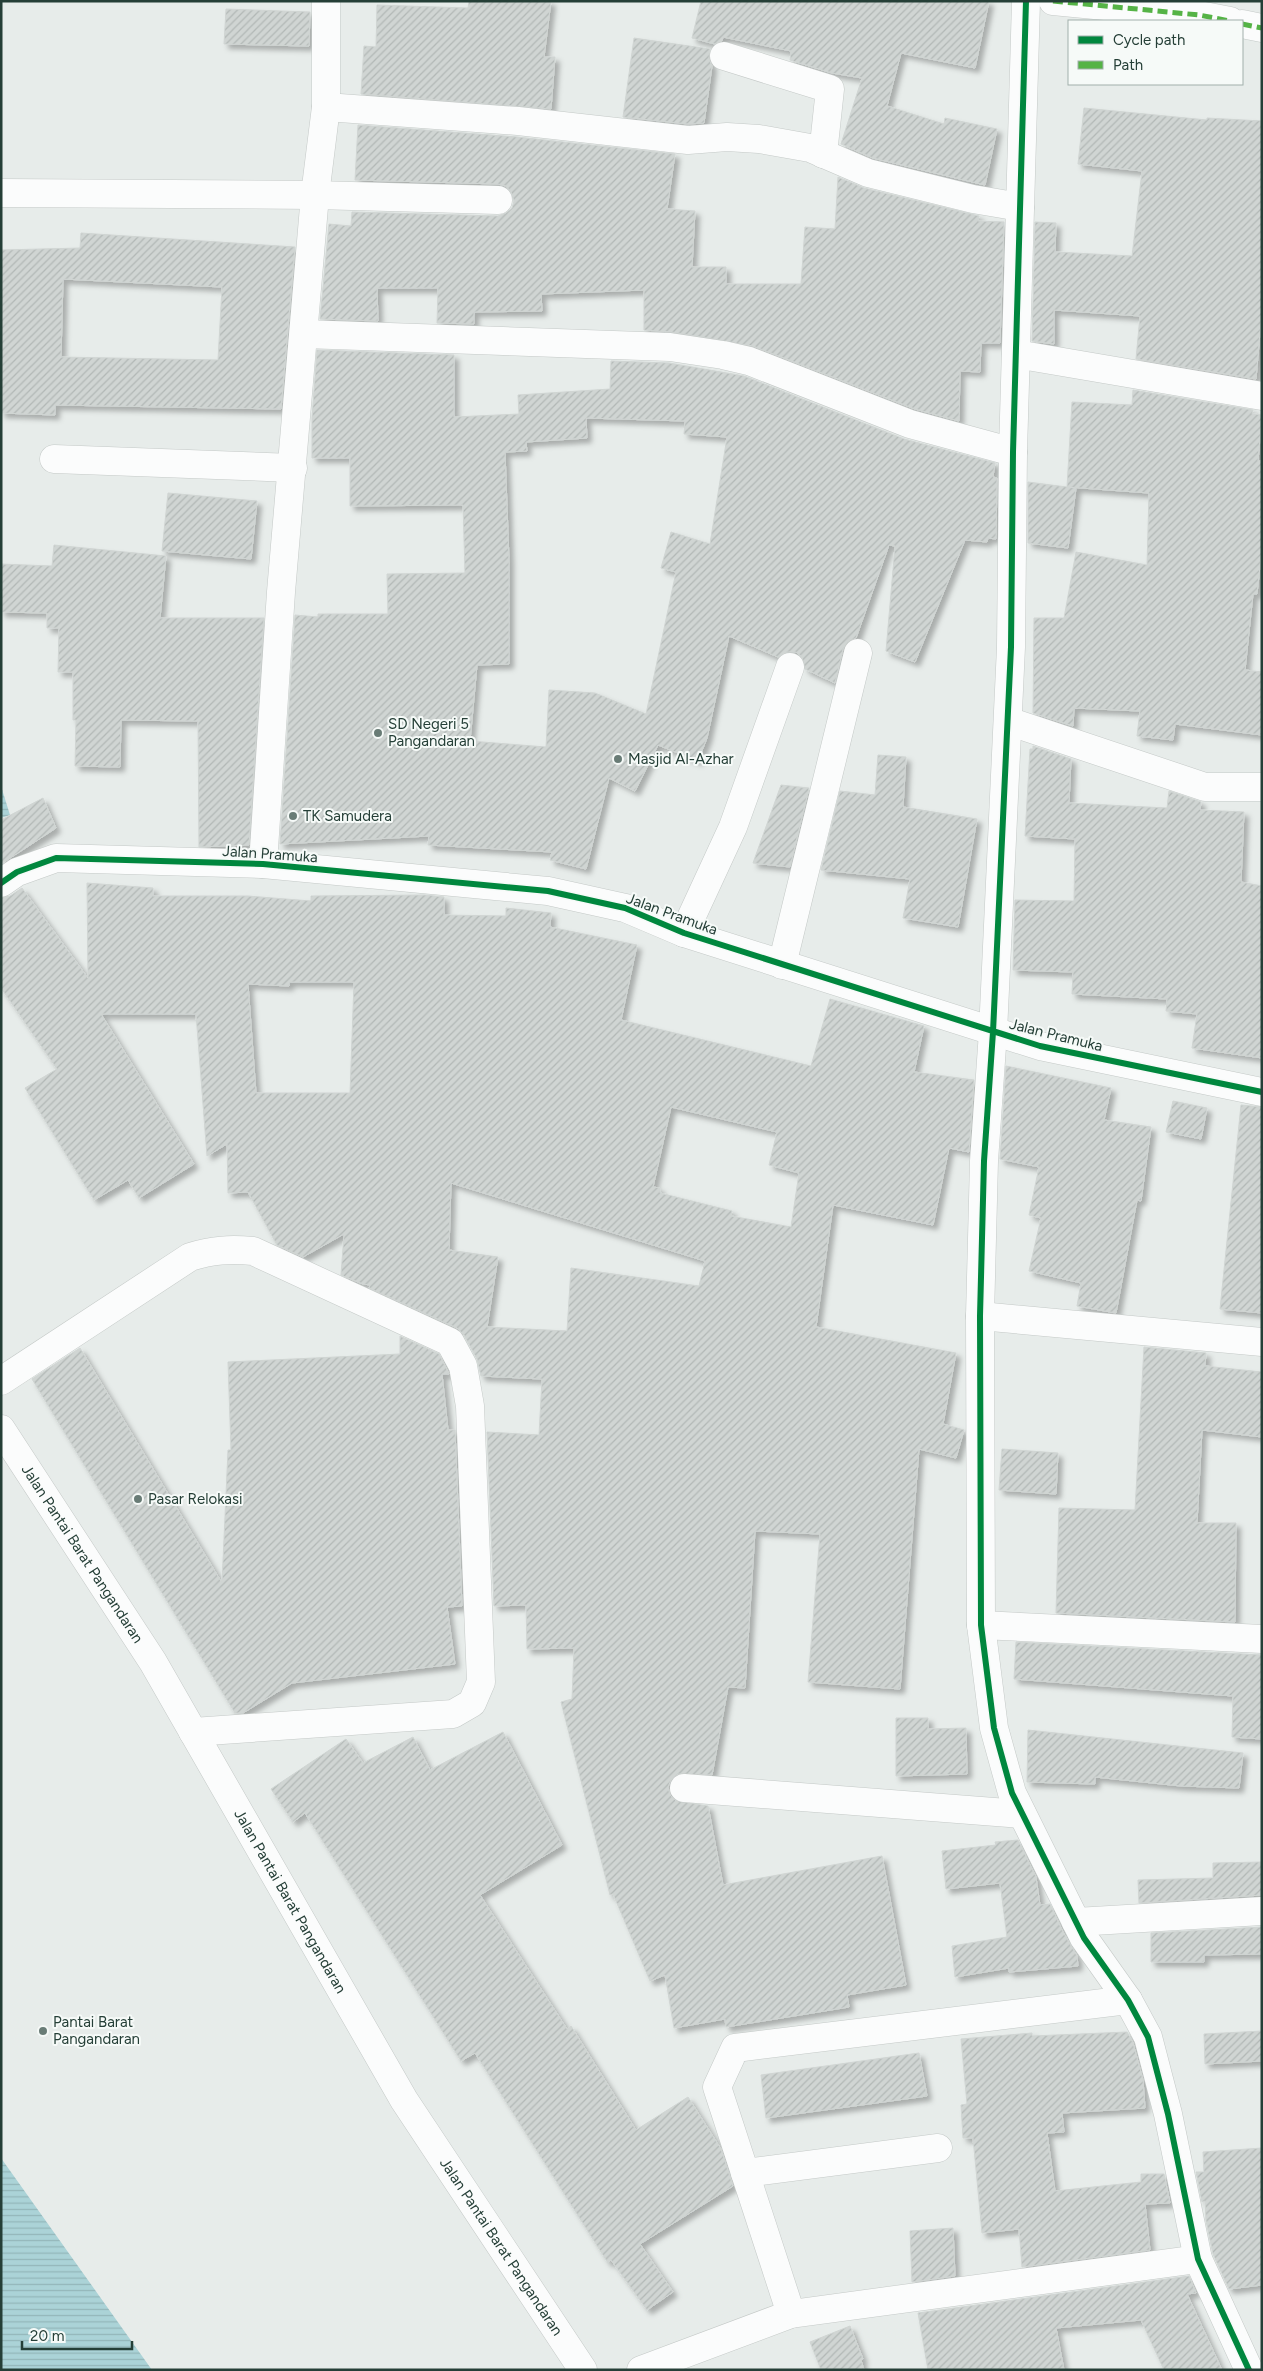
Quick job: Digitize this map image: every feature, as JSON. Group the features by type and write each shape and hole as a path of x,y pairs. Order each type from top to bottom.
{"street":[{"path":"263,864 281,592 315,195 326,107 326,1"},
{"path":"1026,1 1013,452 1011,647 993,1032 984,1161 980,1316 981,1625 994,1728 1012,1794 1084,1938 1128,2000 1148,2037 1157,2069 1198,2259 1249,2370"},
{"path":"1053,1 1199,15 1225,20"},
{"path":"1243,24 1262,28"},
{"path":"724,56 830,89 823,154"},
{"path":"326,107 518,121 688,140 727,137 759,139 810,148 868,173 973,199 1020,207"},
{"path":"1,194 315,195 498,200"},
{"path":"304,334 670,347 696,350 749,361 917,426 1013,452"},
{"path":"1016,354 1262,396"},
{"path":"54,459 293,468"},
{"path":"782,965 858,653"},
{"path":"684,933 733,827 790,667"},
{"path":"1008,721 1205,787 1262,787"},
{"name":"Jalan Pramuka","path":"1,882 17,872 56,858 263,864 548,891 624,908 684,933 1040,1046 1262,1092"},
{"path":"1,1381 190,1257 210,1250 253,1251 450,1342 463,1366 470,1406 482,1682 472,1703 454,1714 193,1732"},
{"path":"980,1316 1262,1342"},
{"name":"Jalan Pantai Barat Pangandaran","path":"1,1429 153,1662 404,2100 583,2370"},
{"path":"981,1625 1262,1639"},
{"path":"684,1788 1022,1814"},
{"path":"1076,1922 1262,1911"},
{"path":"791,2314 716,2087 735,2048 1128,2000"},
{"path":"744,2173 938,2148"},
{"path":"641,2370 791,2314 1198,2259"}],"water":[{"path":"1,786 10,815 1,818"},
{"path":"1,2158 152,2370 1,2370"}],"building":[{"path":"469,1 551,1 544,57 555,57 551,109 361,94 364,46 376,47 377,5 468,8"},
{"path":"701,1 989,1 975,68 901,53 887,106 944,124 945,118 997,129 985,185 873,158 841,144 862,78 832,73 790,60 791,51 723,37 722,41 715,44 692,38"},
{"path":"226,9 310,12 309,46 224,44"},
{"path":"634,38 710,49 709,59 712,66 704,123 688,124 623,117"},
{"path":"1084,108 1207,120 1207,118 1262,121 1262,309 1256,379 1136,359 1140,316 1054,310 1054,344 1032,341 1035,222 1056,223 1055,252 1132,256 1142,171 1078,164"},
{"path":"358,125 517,137 675,154 667,209 695,211 692,267 726,267 726,284 801,284 805,227 835,229 838,177 864,188 979,216 978,221 1004,222 1000,343 981,343 980,372 960,371 959,421 915,409 753,346 672,332 644,330 644,290 541,294 542,311 474,312 474,324 437,323 438,288 377,288 378,321 320,319 329,224 351,226 352,212 498,216 512,208 514,201 511,192 506,186 498,184 355,180"},
{"path":"81,233 295,247 281,409 55,405 55,415 1,413 1,250 80,248","holes":["63,279 222,287 218,360 61,357"]},
{"path":"317,350 454,355 454,417 519,414 518,395 610,389 611,361 669,363 744,376 904,439 995,463 993,477 997,478 996,539 988,538 987,542 965,540 915,662 886,651 895,546 889,545 856,638 847,642 843,649 835,683 805,669 802,657 796,652 787,652 778,657 729,636 707,738 698,761 658,745 635,791 609,778 586,869 550,860 552,852 428,845 429,836 280,844 295,615 318,617 318,614 388,614 387,574 465,573 463,505 350,506 350,458 312,458 312,418","holes":["586,418 685,421 684,434 727,437 710,544 671,532 661,568 676,572 646,714 595,693 549,690 546,747 470,741 477,665 509,664 509,560 505,452 527,451 526,442 587,438"]},
{"path":"1133,390 1253,410 1252,414 1262,415 1258,461 1262,461 1262,547 1257,594 1253,594 1245,670 1262,672 1262,735 1175,724 1173,740 1137,736 1140,711 1074,708 1073,726 1033,713 1034,618 1064,618 1076,552 1147,565 1149,493 1068,487 1076,488 1068,548 1028,543 1028,482 1067,487 1072,402 1132,405"},
{"path":"168,493 257,501 251,559 162,551"},
{"path":"54,545 166,556 160,618 264,618 249,845 199,847 198,721 121,720 120,767 75,766 76,720 73,720 73,672 58,672 59,628 47,628 47,613 1,612 1,564 52,566"},
{"path":"1033,746 1071,759 1069,803 1167,808 1169,791 1201,802 1200,810 1244,812 1241,882 1262,886 1262,1058 1192,1048 1197,1014 1166,1011 1167,999 1072,994 1073,972 1013,970 1015,900 1074,901 1075,839 1025,836 1030,749 1033,749"},
{"path":"878,755 906,757 903,807 977,819 958,927 903,918 910,879 821,870 840,791 875,795"},
{"path":"781,785 809,788 790,867 753,863"},
{"path":"43,798 56,828 1,864 1,820"},
{"path":"87,883 153,888 153,896 248,896 311,901 311,896 425,895 444,897 444,915 506,916 506,908 551,913 550,927 637,945 621,1020 811,1066 830,999 924,1026 914,1072 974,1080 969,1152 949,1148 933,1225 833,1205 816,1327 956,1353 943,1424 964,1430 956,1458 919,1449 900,1689 808,1682 820,1534 755,1531 745,1688 728,1687 712,1775 678,1774 671,1780 668,1787 670,1795 676,1801 708,1806 723,1885 882,1856 906,1985 847,1995 849,2007 726,2027 725,2019 674,2028 665,1975 650,1981 613,1894 610,1895 561,1702 572,1699 574,1648 527,1649 526,1605 494,1606 487,1432 539,1435 542,1379 481,1376 477,1359 464,1335 457,1328 369,1288 370,1285 341,1275 344,1234 303,1257 277,1245 248,1192 228,1193 227,1144 207,1156 196,1014 101,1014 194,1164 139,1198 128,1180 94,1200 25,1088 57,1069 1,988 1,898 10,896 22,888 88,978","holes":["289,982 354,982 350,1093 256,1093 248,984 289,986","671,1107 777,1132 769,1165 799,1173 791,1227 731,1216 732,1211 660,1193 660,1188 653,1187","451,1183 705,1261 699,1286 571,1268 567,1331 487,1327 498,1257 449,1250"]},
{"path":"1006,1066 1111,1088 1104,1120 1151,1127 1141,1201 1137,1200 1116,1313 1077,1306 1081,1283 1029,1271 1041,1218 1029,1215 1039,1167 1000,1159"},
{"path":"1173,1101 1207,1108 1201,1139 1166,1132"},
{"path":"1241,1105 1262,1107 1262,1313 1220,1309"},
{"path":"400,1336 439,1354 449,1374 442,1374 448,1430 455,1430 462,1606 447,1607 455,1664 292,1683 243,1713 235,1713 32,1379 80,1348 222,1583 228,1450 231,1450 228,1362 400,1354"},
{"path":"1144,1347 1206,1353 1205,1366 1262,1372 1262,1437 1202,1430 1197,1523 1236,1523 1235,1622 1056,1613 1059,1508 1135,1510"},
{"path":"1002,1449 1058,1453 1056,1494 999,1490"},
{"path":"1016,1642 1262,1655 1262,1739 1232,1737 1233,1696 1014,1679"},
{"path":"896,1718 928,1718 928,1729 966,1728 967,1774 896,1776"},
{"path":"1028,1730 1243,1753 1239,1788 1181,1786 1095,1777 1095,1784 1027,1782"},
{"path":"503,1732 562,1845 480,1895 567,2029 571,2026 636,2130 688,2097 721,2149 733,2186 640,2244 673,2292 647,2310 611,2260 608,2263 475,2053 461,2061 305,1813 293,1822 271,1789 346,1739 363,1763 413,1737 430,1770"},
{"path":"1018,1840 1036,1877 1040,1905 1050,1904 1077,1956 1078,1966 1009,1972 1009,1968 955,1977 952,1946 1007,1937 1000,1883 946,1889 942,1851 996,1845 995,1842"},
{"path":"1262,1862 1262,1895 1139,1903 1138,1880 1213,1878 1213,1863"},
{"path":"1262,1927 1262,1954 1204,1955 1204,1962 1151,1962 1151,1933"},
{"path":"1262,2031 1262,2061 1205,2064 1204,2034"},
{"path":"1127,2032 1133,2043 1143,2080 1145,2108 1062,2113 1064,2132 1047,2133 1055,2191 1141,2182 1141,2174 1164,2174 1170,2203 1145,2204 1150,2250 1022,2267 1019,2229 982,2233 973,2138 963,2138 961,2105 967,2104 961,2039 1032,2033 1032,2036"},
{"path":"919,2053 927,2096 766,2118 761,2075"},
{"path":"1262,2148 1262,2285 1229,2289 1213,2254 1206,2221 1205,2201 1202,2202 1196,2172 1204,2172 1203,2152"},
{"path":"953,2228 955,2276 912,2282 910,2231"},
{"path":"1189,2276 1196,2293 1187,2294 1222,2370 1164,2370 1141,2320 1056,2328 1064,2370 928,2370 918,2313"},
{"path":"850,2326 863,2359 861,2360 864,2370 821,2370 810,2342"}],"marked path":[{"path":"1053,1 1199,15 1225,20"},
{"path":"1243,24 1262,28"}],"cycle path":[{"path":"1026,1 1013,452 1011,647 993,1032 984,1161 980,1316 981,1625 994,1728 1012,1793 1084,1938 1128,2000 1148,2037 1168,2114 1198,2259 1249,2370"},
{"path":"1,883 17,872 56,858 263,864 548,891 625,908 684,933 1040,1046 1262,1092"}],"place":[{"name":"SD Negeri 5 Pangandaran","path":"378,733"},
{"name":"Masjid Al-Azhar","path":"618,759"},
{"name":"TK Samudera","path":"293,816"},
{"name":"Pasar Relokasi","path":"138,1499"},
{"name":"Pantai Barat Pangandaran","path":"43,2031"}]}
